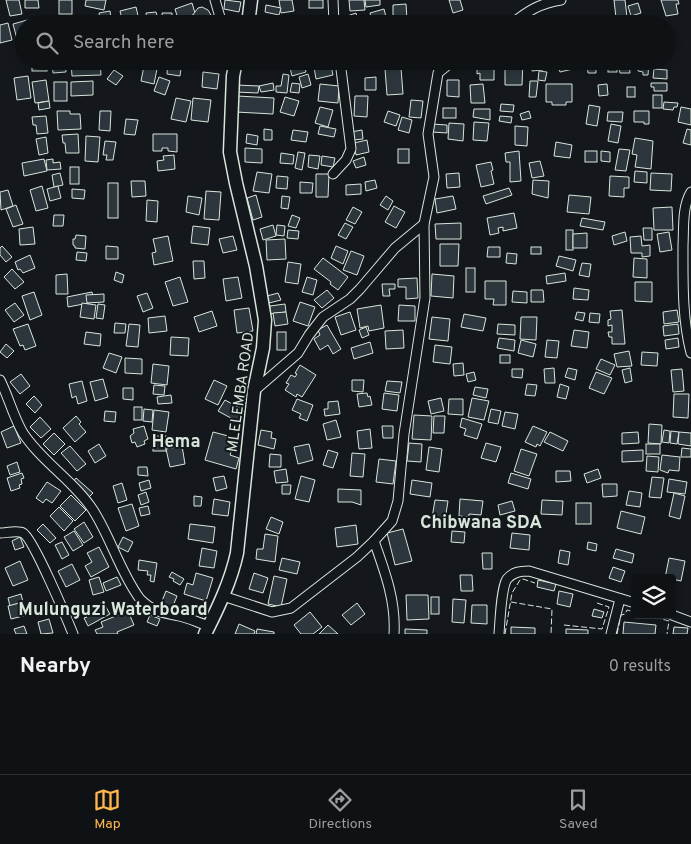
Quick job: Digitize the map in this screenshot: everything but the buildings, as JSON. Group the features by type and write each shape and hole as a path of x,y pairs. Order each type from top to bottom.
{"street":[{"path":"215,0 219,15"},
{"path":"249,15 251,0"},
{"path":"333,0 334,15"},
{"path":"524,15 541,5 561,0"},
{"name":"MLELEMBA ROAD","path":"207,630 223,596 237,553 254,391 263,348 265,320 256,266 230,152 234,70"},
{"path":"333,174 346,160 351,149 341,70"},
{"path":"223,596 272,612 284,611 332,577 374,541 392,521 398,501 404,434 425,298 424,224 434,177 428,134 437,77 441,70"},
{"path":"691,192 685,209 683,303 691,353"},
{"path":"254,391 298,354 308,335 323,317 360,290 395,248 424,224"},
{"path":"0,380 13,414 24,434 88,504 102,526 140,599 155,611 180,616 207,630"},
{"path":"0,533 19,532 27,536 73,634"},
{"path":"374,541 393,603 394,634"},
{"path":"499,634 505,585 510,576 520,571 528,571 631,602"},
{"path":"611,634 620,599"},
{"path":"676,616 691,622"}],"fence":[{"path":"505,634 512,593 520,580 523,579 535,583"},
{"path":"511,602 552,609 551,634"},
{"path":"564,625 602,629 609,607 597,603"},
{"path":"617,634 621,615 625,614 627,610 631,611"},
{"path":"662,619 669,621 667,634"}],"district":[{"name":"Hema","path":"176,441"},
{"name":"Chibwana SDA","path":"481,522"},
{"name":"Mulunguzi Waterboard","path":"113,609"}]}
